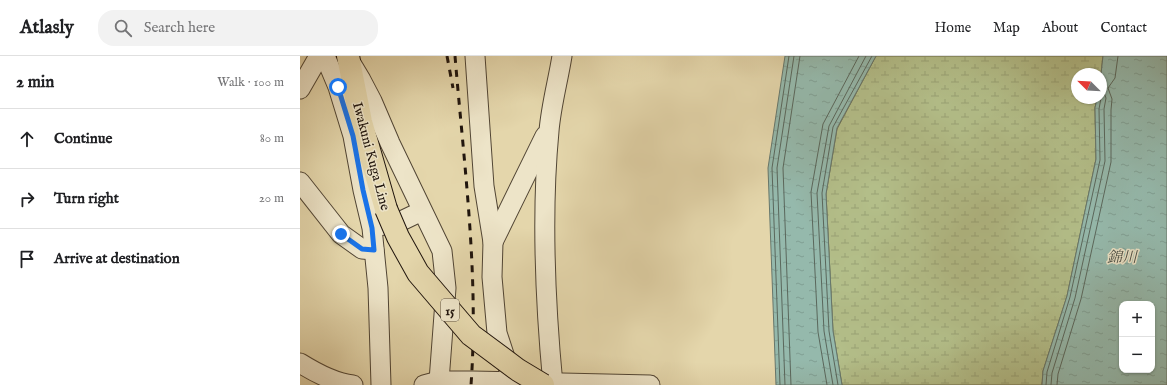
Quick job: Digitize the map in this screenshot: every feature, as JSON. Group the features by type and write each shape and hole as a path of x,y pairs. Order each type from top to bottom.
{"main road":[{"name":"Iwakuni Kuga Line","path":"348,58 361,122 386,209 398,236 418,272 471,335 518,370 550,384"}],"street":[{"path":"300,89 319,56"},
{"path":"325,56 338,87 353,136 372,228 378,288 381,385"},
{"path":"475,56 484,186 493,242 492,277 497,333 513,383"},
{"path":"550,384 545,239 546,180 549,129 562,56"},
{"path":"348,58 372,101 390,143 442,251 446,288 432,383 650,385"},
{"path":"493,242 549,129"},
{"path":"300,182 341,234 362,249 374,250"},
{"path":"372,228 397,223 422,211"},
{"path":"300,363 319,374 342,383 353,385"}],"green space":[{"path":"876,56 1103,56 1102,68 1071,68 1071,104 1096,104 1096,159 1067,296 1043,371 1042,385 842,385 833,331 826,194 837,129"}],"water":[{"path":"785,56 876,56 837,128 826,194 833,331 842,385 776,385 768,168"},
{"name":"錦川","path":"1103,56 1167,56 1167,385 1042,385 1043,371 1067,296 1096,159 1096,104 1107,104 1107,68 1102,68"}],"railway":[{"path":"447,56 453,88"},
{"path":"455,56 472,261 473,344 471,385"}],"route":[{"path":"338,87 353,136 372,228 374,250 362,249 341,234"}]}
